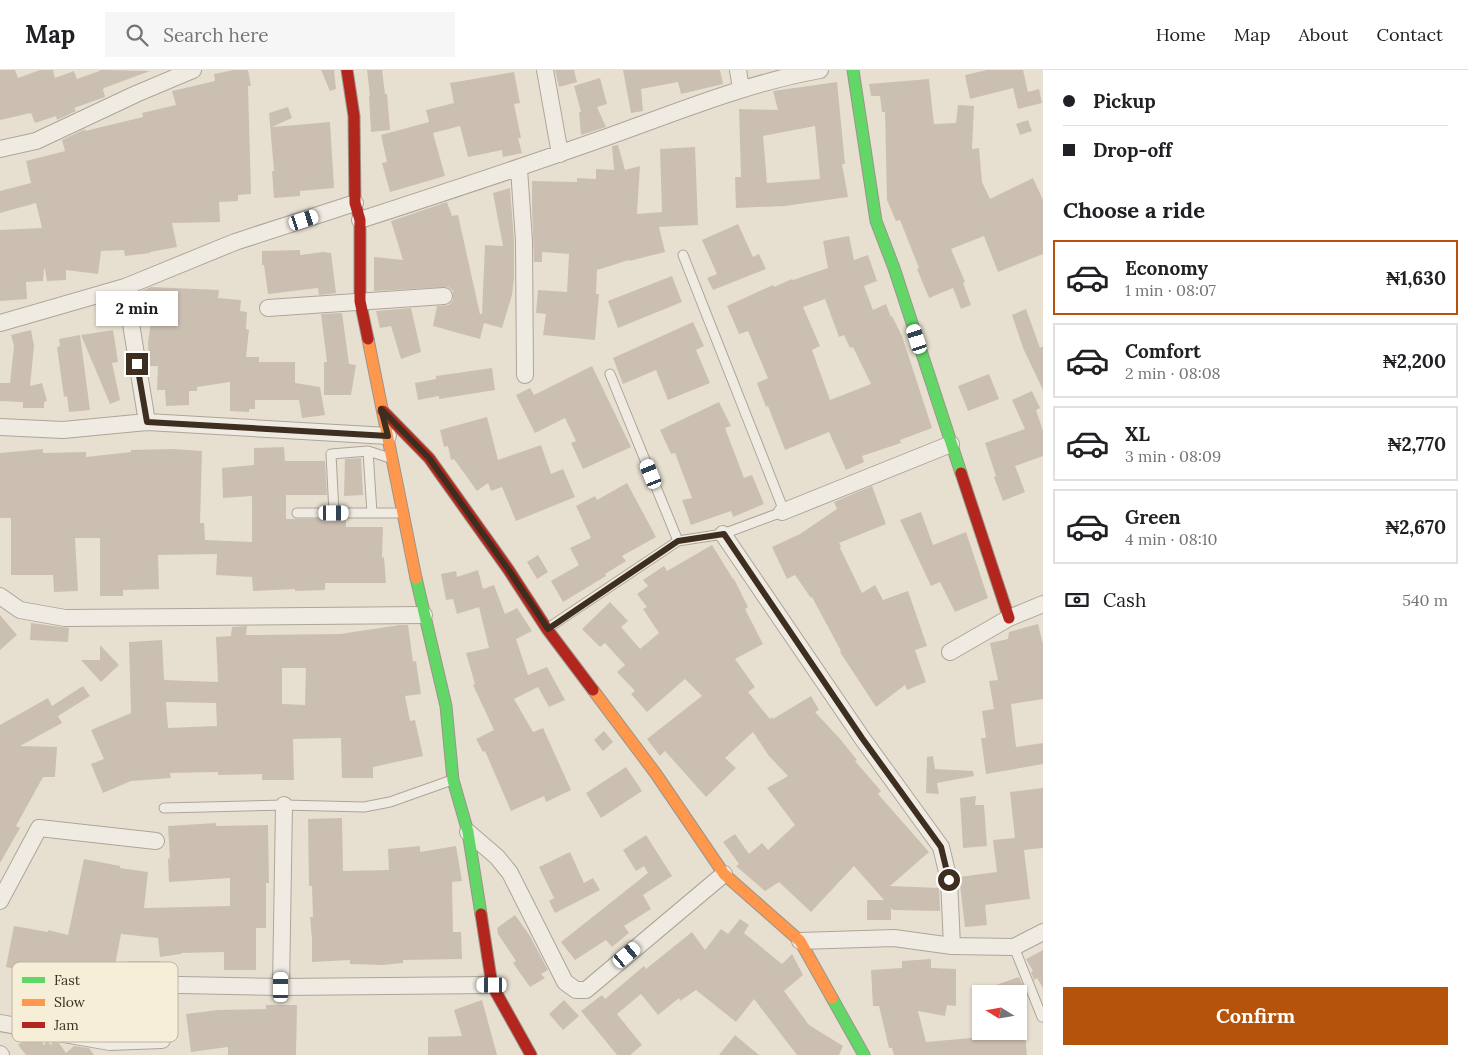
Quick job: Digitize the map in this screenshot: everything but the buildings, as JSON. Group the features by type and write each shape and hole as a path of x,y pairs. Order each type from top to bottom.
{"street":[{"path":"0,149 36,141 193,70"},
{"path":"347,70 354,116 355,203 360,220 360,300 424,616 446,706 453,780 468,832 492,985 528,1046 531,1055"},
{"path":"545,70 560,154"},
{"path":"738,70 741,89"},
{"path":"360,220 519,169 741,89 820,70"},
{"path":"853,70 876,221 894,268 1009,618"},
{"path":"519,169 524,241 525,374"},
{"path":"0,324 125,287 235,242 355,203"},
{"path":"125,287 147,422"},
{"path":"268,308 360,300 444,296"},
{"path":"381,409 429,458 548,629 656,774 724,874 800,942 864,1055"},
{"path":"0,427 63,430 147,422 388,436"},
{"path":"782,512 951,444"},
{"path":"724,534 862,738 941,847 949,880 952,946"},
{"path":"0,596 20,610 65,618 424,616"},
{"path":"950,652 1009,618 1043,604"},
{"path":"281,987 284,805"},
{"path":"0,901 39,828 156,841"},
{"path":"468,832 497,856 510,873 565,982 576,990 586,990 724,874"},
{"path":"800,942 894,938 952,946 1014,947 1043,932"},
{"path":"179,985 281,987 492,985"}],"lane":[{"path":"548,629 678,541 724,534 782,512 782,506 684,255"},
{"path":"610,374 678,541"},
{"path":"368,451 372,513"},
{"path":"334,513 331,454 368,451 393,459"},
{"path":"297,513 404,513"},
{"path":"164,808 284,805 364,807 390,802 453,780"},
{"path":"1014,947 1042,1017"}],"traffic: fast":[{"path":"853,70 876,221 894,268 961,473"},
{"path":"416,578 446,706 453,780 468,832 481,914"},
{"path":"832,998 864,1055"}],"traffic: slow":[{"path":"368,339 416,578"},
{"path":"593,690 656,774 724,874 800,941 832,998"}],"traffic: jam":[{"path":"347,70 354,116 355,203 360,220 360,301 368,339"},
{"path":"383,411 429,458 508,569 547,629 593,690"},
{"path":"961,473 1009,618"},
{"path":"481,914 492,985 531,1055"}],"route":[{"path":"137,364 147,422 388,436 381,409 429,458 548,629 678,541 724,534 862,738 941,847 949,880"}]}
